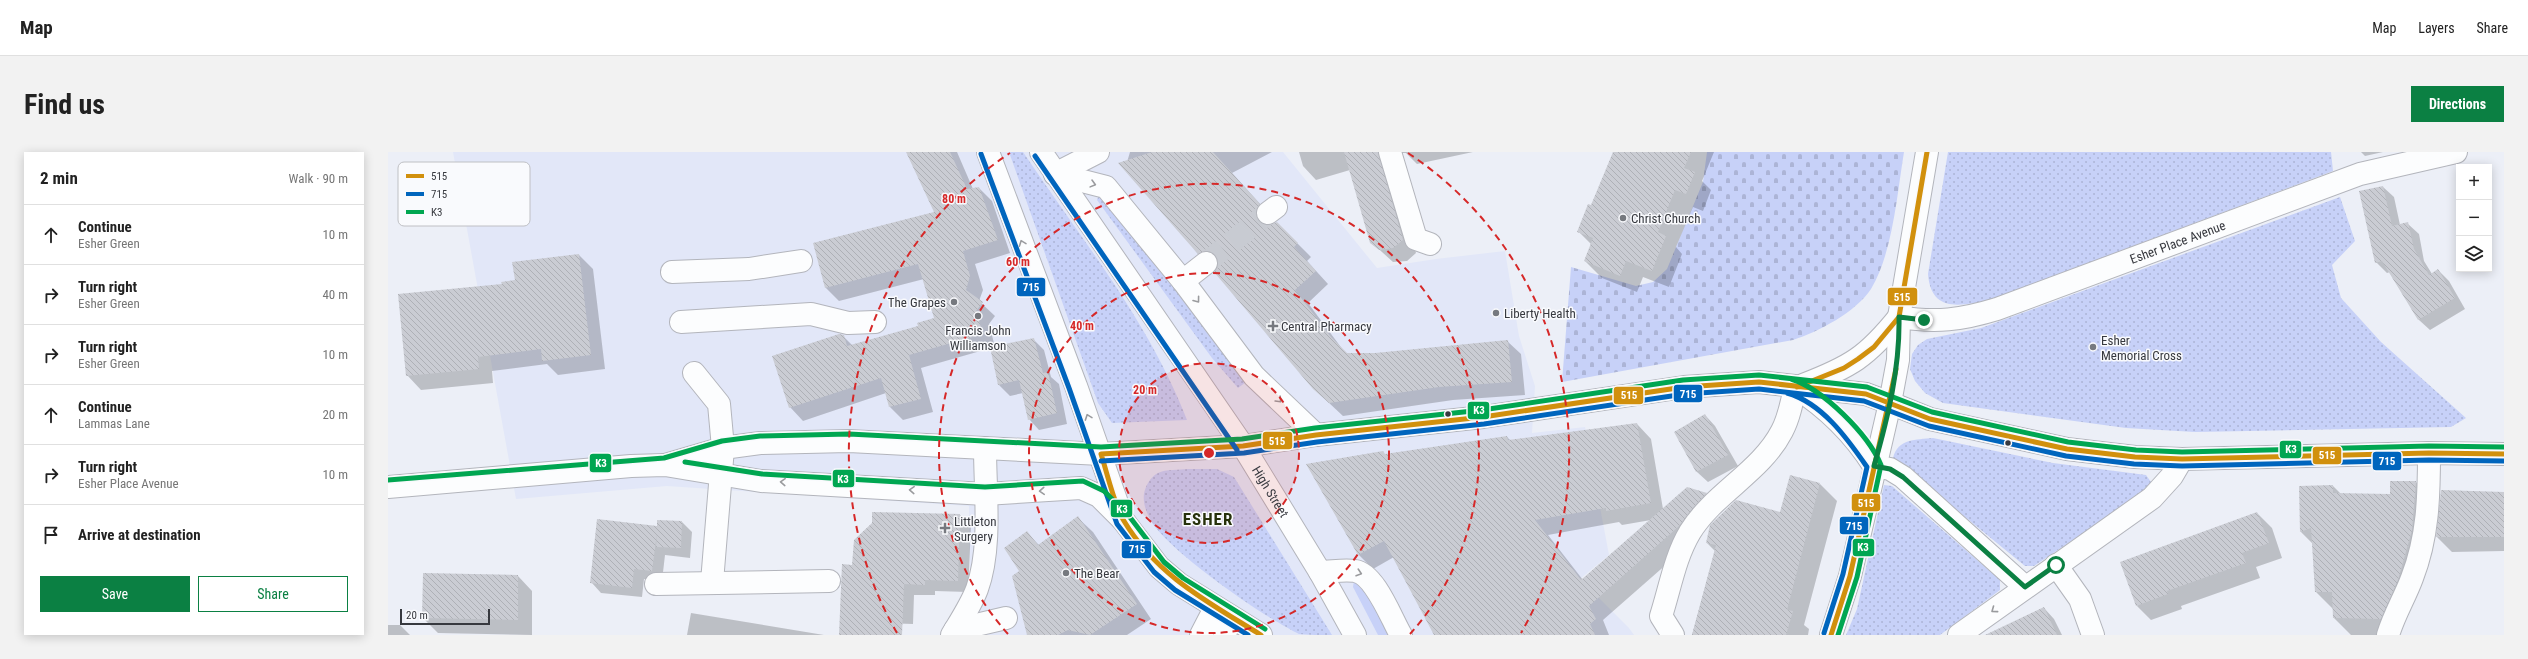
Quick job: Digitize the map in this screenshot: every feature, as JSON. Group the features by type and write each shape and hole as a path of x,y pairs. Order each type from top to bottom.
{"main road":[{"path":"988,152 1101,454 1123,520"},
{"name":"High Street","path":"1041,152 1243,446 1320,572 1354,635"},
{"path":"1056,174 1098,152"},
{"path":"1390,152 1416,239 1430,244"},
{"path":"1831,635 1850,576 1874,466 1890,403 1898,360 1899,317 1927,152"},
{"name":"Esher Place Avenue","path":"1899,317 1945,321 1967,318 1997,309 2360,174 2456,152"},
{"path":"1056,174 1106,187 1183,281 1254,376 1316,435"},
{"path":"672,272 749,269 801,261"},
{"path":"1183,281 1206,263"},
{"path":"681,322 811,314 848,323 875,322"},
{"path":"1795,387 1844,368 1858,359 1874,348 1899,317"},
{"path":"694,373 719,404 724,448 712,582"},
{"path":"665,465 724,448 760,443 849,441 1101,454 1243,446 1316,435 1483,417 1684,387 1760,382 1866,394 1930,419 2067,449 2135,457 2182,459 2428,453 2504,454"},
{"path":"1795,387 1835,416 1863,448 1874,466 1890,469 1903,477 2025,587"},
{"path":"1673,635 1661,616 1681,550 1691,531 1725,493 1766,455 1782,431 1795,387"},
{"path":"953,633 977,588 986,532 985,448"},
{"path":"2388,635 2412,578 2425,538 2429,500 2428,453"},
{"path":"1959,635 2152,498 2172,476 2182,459"},
{"path":"388,487 623,467 665,465 761,481 985,494 1081,488 1099,496 1123,520 1159,567 1223,620 1261,635"},
{"path":"2056,565 2080,599 2093,635"},
{"path":"1320,572 1355,571 1365,575 1373,582 1400,635"},
{"path":"656,584 829,581"},
{"path":"953,633 1006,618"},
{"path":"1200,635 1223,620"}],"shaded area":[{"path":"453,152 1283,152 1377,268 1505,251 1519,336 1535,386 1532,433 1585,427 1609,555 1580,579 1629,628 1634,635 977,635 970,583 969,506 667,486 516,499 466,226 530,226 530,162 455,162"}],"green space":[{"path":"1009,152 1023,152 1134,315 1154,349 1187,420 1112,423 1098,403"},
{"path":"1707,152 1904,152 1889,240 1884,258 1871,289 1856,306 1836,320 1814,332 1793,340 1562,382 1571,267 1636,286 1653,282 1667,269 1703,182"},
{"path":"1948,152 2331,152 2333,171 1990,300 1958,305 1941,301 1935,295 1930,287 1928,274"},
{"path":"1099,195 1104,197 1246,382 1238,388 1212,358 1097,200"},
{"path":"2340,197 2355,241 2332,265 2341,298 2381,342 2466,418 2451,427 2195,432 2126,428 1943,403 1925,393 1915,381 1910,369 1912,354 1918,345 1927,339 1981,328"},
{"path":"1933,438 2053,463 2146,475 2151,482 2149,489 2034,566 2025,566 1893,458 1895,451 1903,443"},
{"path":"1217,469 1234,477 1332,635 1299,634 1284,626 1219,583 1197,566 1161,534 1151,521 1145,508 1144,495 1146,487 1150,479 1158,473 1169,470"},
{"path":"1884,485 1892,486 2000,580 2000,590 1940,635 1846,635 1857,609"},
{"path":"1354,580 1359,580 1391,635 1378,635 1353,587"}],"building":[{"path":"906,152 950,152 967,189 979,187 998,240 963,251 970,276 966,290 983,302 976,311 983,334 909,355 921,399 889,407 881,378 789,408 772,356 839,334 844,335 847,346 918,326 917,323 934,318 918,264 825,288 813,243 934,212"},
{"path":"1152,152 1213,152 1260,204 1256,214 1258,221 1269,225 1277,222 1298,243 1294,247 1316,271 1295,290 1331,337 1347,353 1375,353 1508,340 1512,382 1439,387 1329,403 1313,389 1214,272 1218,262 1216,255 1205,251 1198,254 1118,163"},
{"path":"1344,152 1378,152 1403,240 1393,248 1379,250 1370,243"},
{"name":"Christ Church","path":"1613,152 1691,152 1684,168 1695,172 1686,194 1675,190 1658,232 1666,236 1652,271 1626,261 1620,276 1584,261 1593,238 1577,232 1588,204 1591,205"},
{"path":"2383,186 2392,226 2408,222 2414,249 2429,275 2438,269 2455,298 2418,320 2382,261 2375,263 2359,191"},
{"path":"579,254 591,355 542,361 541,349 478,357 479,369 406,376 398,294 502,284 501,282 515,280 512,262"},
{"path":"1034,338 1043,373 1048,372 1057,413 1028,420 1019,380 998,385 990,347"},
{"path":"1705,414 1728,455 1696,472 1674,432"},
{"path":"1637,423 1651,503 1606,511 1606,508 1535,520 1581,580 1687,487 1707,493 1678,527 1589,606 1596,619 1590,624 1595,635 1434,635 1384,541 1358,555 1306,464 1383,451 1385,454 1507,436 1508,440"},
{"path":"1790,475 1820,483 1787,610 1793,611 1786,635 1692,635 1716,545 1706,543 1710,525 1736,500 1780,512"},
{"path":"2390,481 2416,481 2412,530 2398,580 2381,619 2333,618 2332,592 2315,592 2311,528 2300,532 2299,486 2333,485 2333,493 2390,494"},
{"path":"2441,490 2504,492 2504,537 2436,537"},
{"path":"872,512 960,514 958,581 925,580 925,585 904,584 902,635 839,635 842,564 852,565 854,540 872,523"},
{"path":"2257,512 2269,543 2242,553 2246,563 2167,591 2168,594 2136,606 2120,562"},
{"name":"The Bear","path":"1078,516 1137,604 1090,635 1068,630 1058,635 1027,635 1012,576 1019,571 1004,548 1027,531 1038,545"},
{"path":"597,519 657,526 657,520 682,521 681,548 656,547 657,533 652,571 634,569 632,588 590,583"},
{"path":"423,573 518,575 518,620 422,618"},
{"path":"2044,607 2057,635 1985,635"}],"tunnel":[{"path":"1206,263 1268,213"}],"transit line":[{"name":"515","path":"1797,387 1844,368 1858,359 1874,347 1899,317 1927,152"},
{"name":"715","path":"981,154 1069,388 1117,524 1154,572 1175,590 1248,635"},
{"name":"715","path":"1035,156 1237,450"},
{"name":"515","path":"1831,635 1850,576 1896,369"},
{"name":"K3","path":"388,480 664,458 722,441 760,436 849,434 1101,447 1242,439 1315,428 1482,410 1683,380 1759,375 1867,387 1932,412 2068,442 2136,450 2182,452 2429,446 2504,447"},
{"name":"K3","path":"1791,379 1804,384 1817,392 1843,414 1866,440 1881,465 1857,577 1838,635"},
{"name":"515","path":"1101,454 1243,446 1316,435 1483,417 1684,387 1759,382 1866,394 1930,419 2067,449 2135,457 2182,459 2429,453 2504,454"},
{"name":"715","path":"1101,461 1244,453 1317,442 1484,424 1685,394 1759,389 1864,401 1929,426 2066,456 2134,464 2182,466 2429,460 2504,461"},
{"name":"715","path":"1787,393 1800,398 1811,405 1833,423 1867,467 1843,574 1824,633"},
{"name":"515","path":"1101,454 1120,514 1137,540 1152,557 1168,573 1203,599 1261,635"},
{"name":"K3","path":"685,462 762,474 985,487 1083,481 1104,491 1129,516 1164,562 1183,578 1265,629"}],"place":[{"name":"Christ Church","path":"1623,218"},
{"name":"The Grapes","path":"954,302"},
{"name":"Liberty Health","path":"1496,313"},
{"name":"Francis John Williamson","path":"978,316"},
{"name":"Central Pharmacy","path":"1273,326"},
{"name":"Esher Memorial Cross","path":"2093,347"},
{"name":"Littleton Surgery","path":"945,528"},
{"name":"The Bear","path":"1066,573"}],"district":[{"name":"ESHER","path":"1208,519"}],"route":[{"path":"1924,320 1899,317 1900,344 1898,360 1884,432 1874,466 1890,469 1903,477 2025,587 2056,565"}]}
